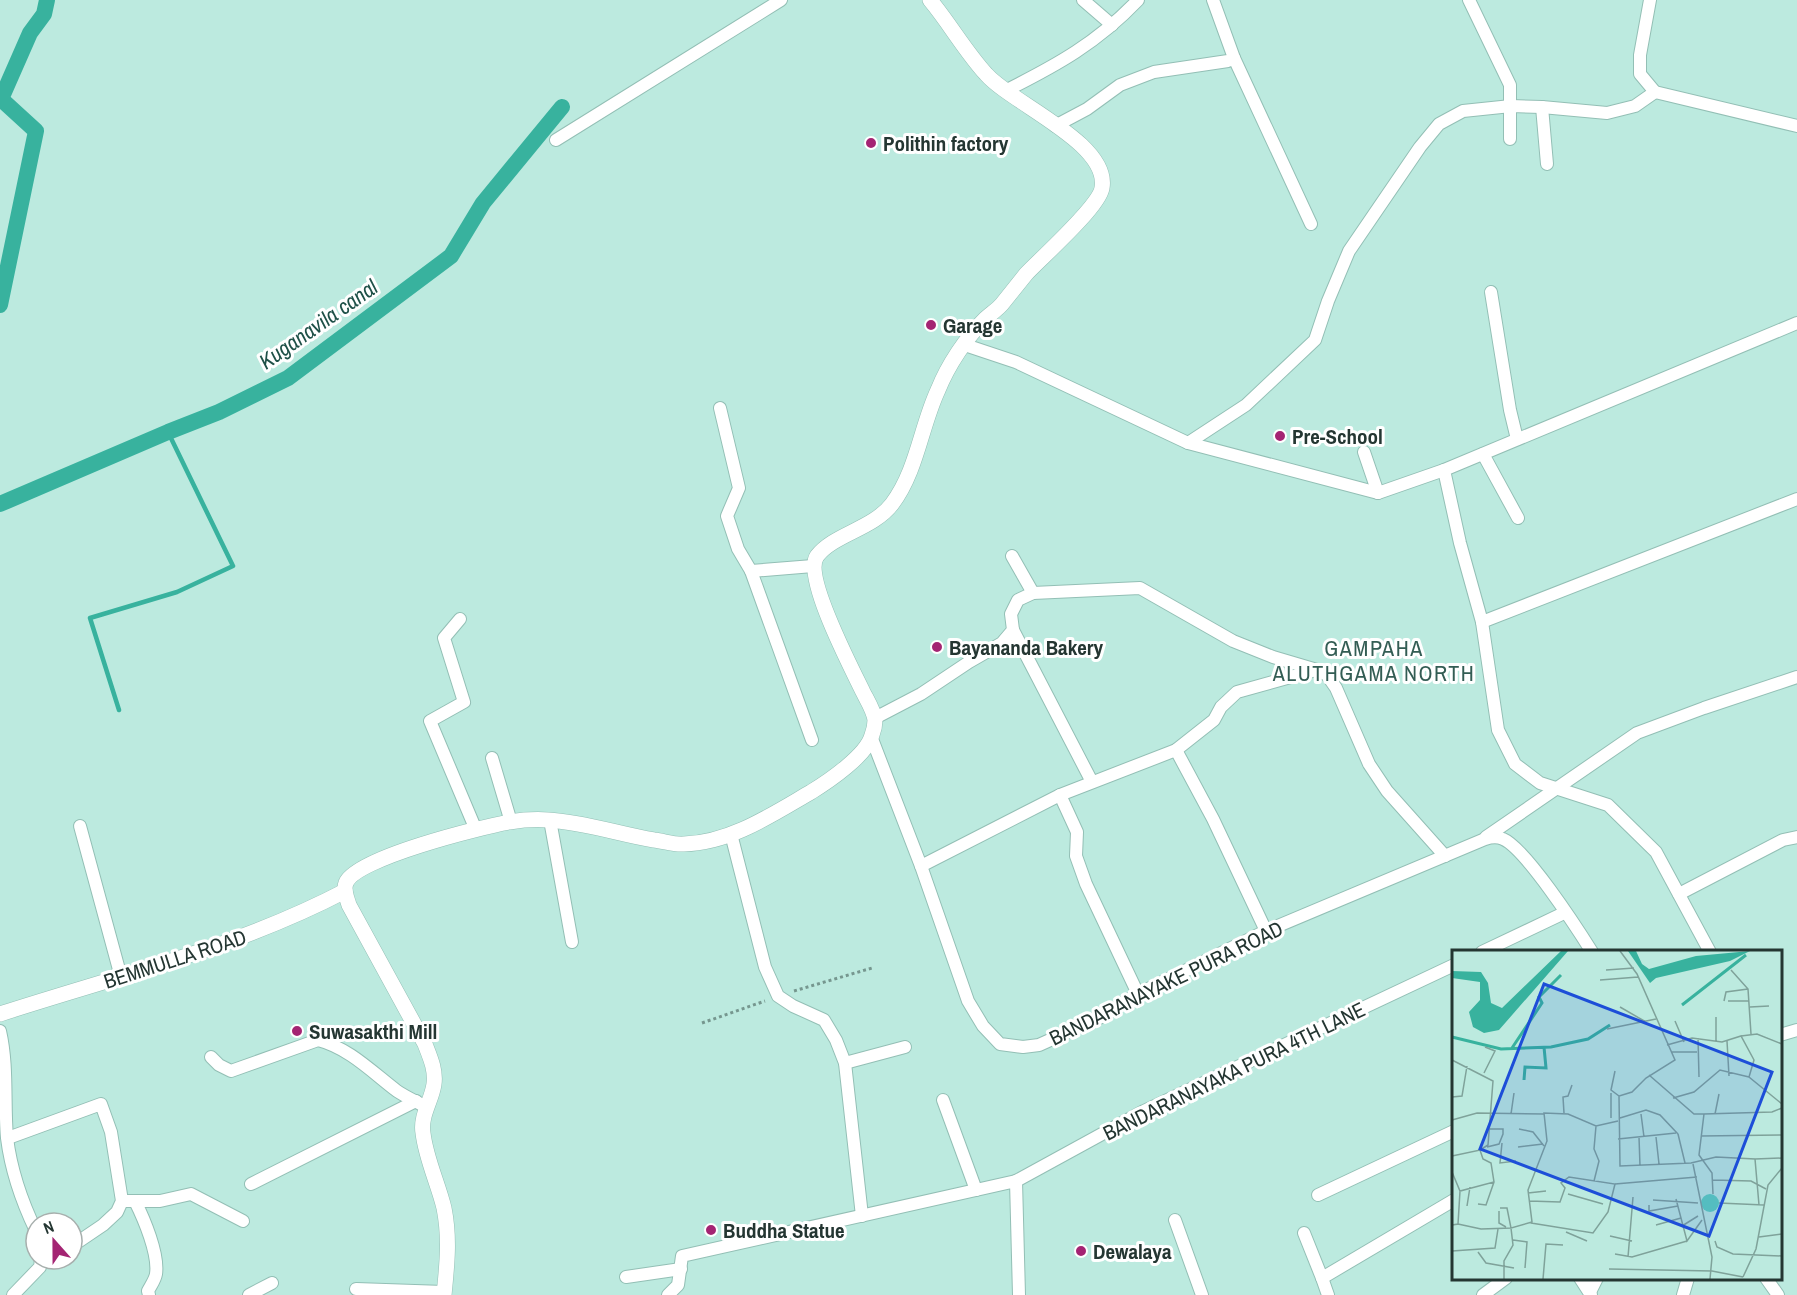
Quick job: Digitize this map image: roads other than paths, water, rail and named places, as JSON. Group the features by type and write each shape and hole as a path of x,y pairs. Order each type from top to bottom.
{"street":[{"path":"556,140 782,0"},
{"path":"251,1184 421,1104 434,1085 434,1068 425,1044 350,905 345,883 352,873 378,860 438,840 511,822 550,820 605,828 680,845 699,843 731,834 753,824 816,789 859,755 872,739 875,718 827,614 816,584 813,566 817,557 826,548 882,515 892,504 903,488 937,391 965,345 984,320 1000,306 1027,273 1090,208 1102,191 1102,175 1092,156 1078,140 1005,91 987,76 930,0"},
{"path":"1083,0 1112,25"},
{"path":"1005,91 1078,52 1112,25 1137,0"},
{"path":"1214,0 1234,58 1311,224"},
{"path":"1469,0 1510,85 1510,139"},
{"path":"1650,0 1640,55 1640,74 1655,92 1796,122"},
{"path":"1055,126 1087,109 1120,85 1146,75 1228,61 1234,58"},
{"path":"1188,443 1246,405 1316,340 1328,301 1349,251 1420,147 1439,124 1463,111 1511,106 1607,113 1635,106 1655,92"},
{"path":"1542,107 1546,164"},
{"path":"1491,292 1510,410 1517,439"},
{"path":"965,345 1016,362 1188,443 1378,494 1563,422 1797,323"},
{"path":"720,408 739,488 727,516 738,549 751,571 812,740"},
{"path":"1364,452 1378,494"},
{"path":"1484,454 1518,518"},
{"path":"1444,470 1460,543 1482,622 1498,730 1515,764 1540,783 1608,805 1656,852 1709,950"},
{"path":"1482,622 1797,499"},
{"path":"1012,556 1033,593"},
{"path":"751,571 813,566"},
{"path":"1092,782 1013,630 1011,614 1018,600 1033,593 1140,588 1233,641 1327,675 1336,688 1369,764 1381,782 1445,856"},
{"path":"460,619 444,638 464,702 430,721 476,830"},
{"path":"875,718 921,694 1002,643 1013,630"},
{"path":"921,866 1060,795 1176,750 1214,720 1221,707 1238,692 1317,670"},
{"name":"BANDARANAYAKE PURA ROAD","path":"872,739 921,866 968,1001 983,1026 1000,1044 1023,1047 1039,1045 1101,1017 1138,994 1266,932 1485,839 1637,733 1797,677"},
{"path":"1176,750 1213,819 1266,932"},
{"path":"492,758 511,822"},
{"path":"1060,795 1077,832 1076,856 1086,884 1138,994"},
{"path":"550,820 572,942"},
{"path":"80,826 121,977"},
{"path":"731,834 765,967 778,996 793,1006 824,1020 836,1040 845,1063 862,1216"},
{"path":"1485,839 1495,837 1504,839 1526,858 1591,950"},
{"path":"1679,894 1783,840 1797,837"},
{"name":"BEMMULLA ROAD","path":"0,1014 237,940 279,923 345,891"},
{"path":"1484,950 1564,913"},
{"name":"BANDARANAYAKA PURA 4TH LANE","path":"681,1269 682,1256 1016,1180 1144,1111 1452,966"},
{"path":"1782,1034 1797,1029"},
{"path":"0,1031 7,1083 8,1138 21,1199 27,1211"},
{"path":"211,1058 231,1071 318,1040 331,1043 399,1092 421,1104"},
{"path":"845,1063 904,1047"},
{"path":"943,1100 976,1190"},
{"path":"8,1138 101,1104 111,1132 122,1201 117,1212 84,1238"},
{"path":"356,1289 444,1293 448,1256 447,1233 443,1207 422,1130 421,1104"},
{"path":"1318,1195 1452,1132"},
{"path":"1016,1180 1019,1295"},
{"path":"122,1201 159,1201 191,1194 243,1221"},
{"path":"135,1201 144,1219 157,1264 156,1276 148,1291 149,1295"},
{"path":"1322,1278 1452,1201"},
{"path":"1175,1220 1203,1295"},
{"path":"1304,1233 1328,1295"},
{"path":"626,1276 681,1269 678,1285 668,1295"},
{"path":"13,1295 34,1271"},
{"path":"1483,1295 1503,1280"},
{"path":"1581,1280 1591,1294"},
{"path":"1683,1295 1687,1280"},
{"path":"1767,1280 1778,1295"},
{"path":"249,1295 272,1283"}],"waterway":[{"path":"0,305 36,131 1,99 30,33 44,14 47,0"},
{"name":"Kuganavila canal","path":"0,504 219,412 288,378 451,256 483,203 562,107"},
{"path":"119,710 90,618 177,592 233,566 168,432"}],"place":[{"name":"Polithin factory","path":"871,143"},
{"name":"Garage","path":"931,325"},
{"name":"Pre-School","path":"1280,436"},
{"name":"Bayananda Bakery","path":"937,647"},
{"name":"Suwasakthi Mill","path":"297,1031"},
{"name":"Buddha Statue","path":"711,1230"},
{"name":"Dewalaya","path":"1081,1251"}],"district":[{"name":"GAMPAHA ALUTHGAMA NORTH","path":"1374,660"}]}
